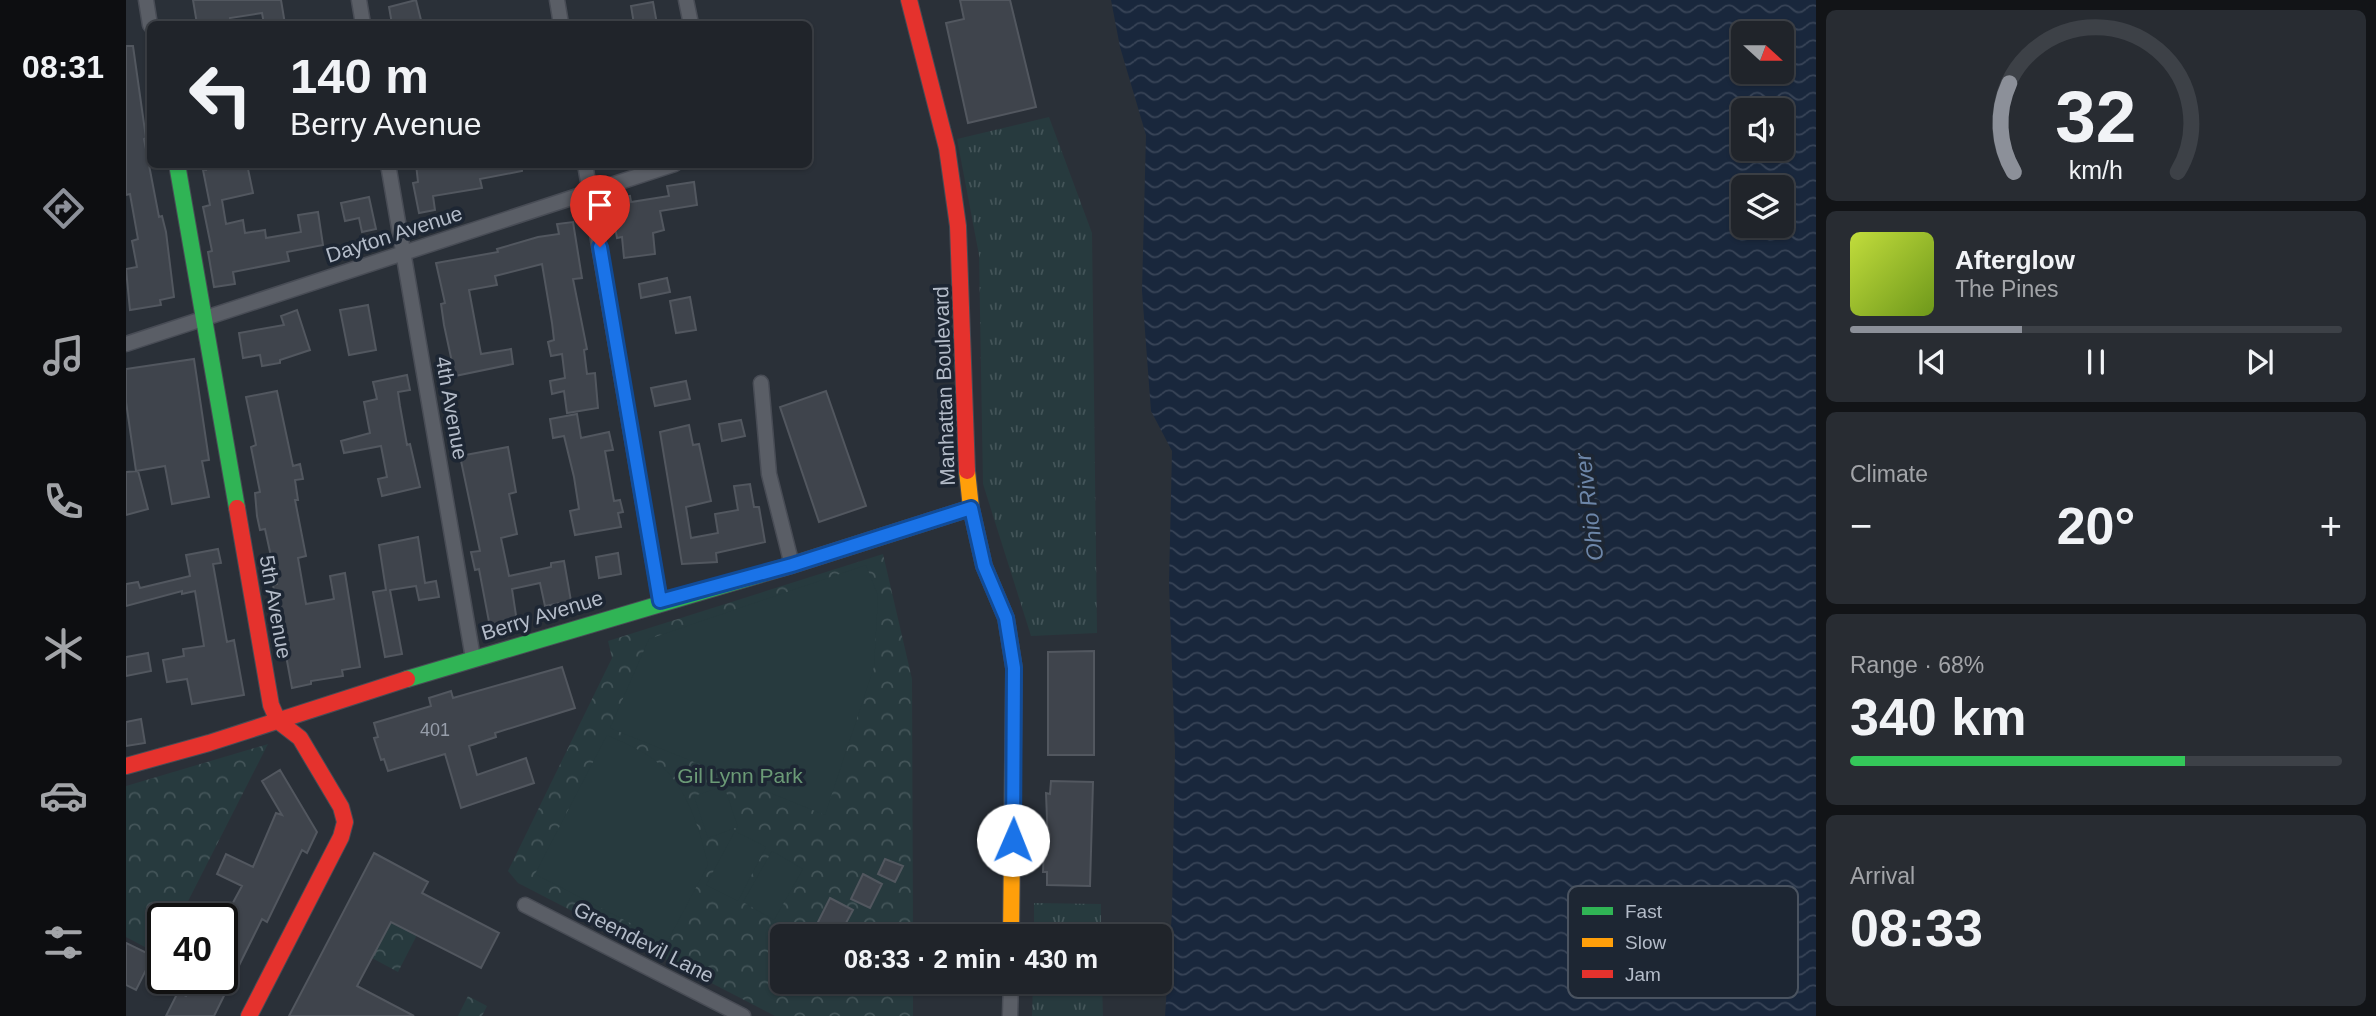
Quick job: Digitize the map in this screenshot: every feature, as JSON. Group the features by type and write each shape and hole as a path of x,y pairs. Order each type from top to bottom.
{"street":[{"path":"146,0 149,21"},
{"path":"359,0 362,21"},
{"path":"557,0 560,21"},
{"path":"686,0 690,21"},
{"name":"Manhattan Boulevard","path":"909,0 947,148 958,226 964,436 971,508 984,566 1006,618 1014,668 1012,924"},
{"name":"5th Avenue","path":"178,168 269,692 278,721"},
{"name":"4th Avenue","path":"389,168 473,658"},
{"path":"586,168 660,601"},
{"name":"Dayton Avenue","path":"126,344 663,168"},
{"path":"761,383 769,474 792,565"},
{"name":"Berry Avenue","path":"126,766 660,601 792,565 971,508"},
{"path":"249,1016 344,828 344,813 330,786 300,738 278,721"},
{"name":"Greendevil Lane","path":"525,905 725,1012 743,1016"},
{"path":"1010,1016 1011,994"}],"green space":[{"path":"1049,117 1092,233 1097,633 1031,636 983,484 979,255 957,139"},
{"name":"Gil Lynn Park","path":"883,554 912,679 913,924 770,924 770,994 913,994 913,1016 775,1016 518,883 508,871 612,658 608,641"},
{"path":"866,565 878,596 874,667 825,815 610,728 649,639"},
{"path":"607,735 648,755 669,774 685,798 701,837 708,865 667,942 535,874"},
{"path":"268,744 187,903 147,903 147,948 126,937 126,786"},
{"path":"724,786 738,827 708,838 694,796"},
{"path":"735,831 766,847 738,901 706,885"},
{"path":"772,851 803,869 774,920 743,902"},
{"path":"1034,903 1101,904 1101,924 1034,924"},
{"path":"391,922 417,935 398,972 372,958"},
{"path":"1033,994 1102,994 1103,1016 1032,1016"},
{"path":"468,996 487,1006 482,1016 458,1016"}],"water":[{"name":"Ohio River","path":"1111,0 1816,0 1816,1016 1165,1016 1166,994 1172,994 1175,751 1169,584 1172,451 1151,411 1142,291 1146,135 1120,47"}],"building":[{"path":"193,0 281,0 284,21 263,21 262,13 230,18 230,21 196,21"},
{"path":"416,0 421,21 391,21 389,7"},
{"path":"960,0 1010,0 1036,107 968,123 946,23 964,19"},
{"path":"653,2 656,21 634,21 631,6"},
{"path":"126,46 133,46 146,138 147,168 150,168 159,217 162,216 166,232 174,297 160,300 161,305 130,310 126,269 137,267 132,241 138,239 130,194 126,195"},
{"path":"248,168 253,193 222,200 226,224 243,220 245,233 265,230 266,238 301,232 298,215 318,212 323,245 287,252 289,261 233,272 235,284 214,287 208,252 212,251 203,207 210,205 203,170"},
{"path":"416,168 522,168 522,171 480,179 482,188 433,196 435,210 419,213 413,183 418,182"},
{"path":"694,182 697,205 660,211 664,230 653,233 655,254 624,258 622,237 617,238 610,199 630,196 631,202 669,196 667,186"},
{"path":"369,197 376,229 362,232 359,218 345,221 341,203"},
{"path":"573,222 582,278 573,279 587,349 584,350 587,374 595,373 598,408 567,413 564,391 552,394 550,381 565,378 562,354 551,356 548,342 554,340 542,264 495,276 497,285 469,290 481,354 511,349 513,364 455,376 444,325 441,304 445,303 436,263 498,252 497,249 559,234 557,224"},
{"path":"667,278 670,292 641,298 639,284"},
{"path":"690,297 696,330 676,333 670,301"},
{"path":"368,305 376,350 349,355 340,310"},
{"path":"297,310 310,350 280,360 280,363 262,366 260,355 243,358 239,333 284,325 281,316"},
{"path":"194,359 209,460 202,461 209,497 172,504 165,466 136,471 126,402 126,369"},
{"path":"407,375 410,390 398,392 407,445 410,444 420,487 382,496 378,479 387,477 381,446 344,453 341,441 370,433 364,402 377,399 373,382"},
{"path":"686,381 690,399 655,406 651,388"},
{"path":"277,391 293,466 300,464 303,479 295,480 298,500 295,500 306,556 298,558 306,604 334,599 330,576 345,573 360,667 342,670 343,676 311,681 311,684 292,688 273,585 277,584 265,529 260,530 257,516 255,493 260,492 251,447 256,445 246,397"},
{"path":"826,391 866,506 819,522 780,407"},
{"path":"577,414 581,438 609,432 613,450 605,451 614,501 620,500 623,512 618,513 621,527 575,535 570,511 579,509 574,477 564,436 553,438 550,419"},
{"path":"741,420 745,436 722,441 719,424"},
{"path":"689,425 693,445 699,444 711,501 686,507 691,538 718,533 715,514 738,510 734,486 750,484 754,507 759,507 765,542 716,553 717,562 682,564 660,432"},
{"path":"508,447 516,492 509,494 517,534 501,538 509,576 551,567 551,563 564,561 571,601 545,606 540,583 512,589 517,622 490,627 479,569 475,570 471,552 480,551 460,456"},
{"path":"138,471 148,509 126,515 126,472"},
{"path":"418,537 425,583 436,581 439,597 419,600 416,586 390,590 402,654 385,657 373,592 386,590 379,545"},
{"path":"218,549 221,563 213,564 227,642 234,640 244,695 192,704 187,679 167,682 163,660 184,656 183,649 204,646 195,591 182,594 182,591 126,606 126,584 138,582 140,588 190,576 186,555"},
{"path":"618,553 621,574 599,578 596,557"},
{"path":"1094,651 1094,755 1048,755 1048,652"},
{"path":"148,653 151,671 126,676 126,657"},
{"path":"562,667 575,708 495,733 496,737 469,746 477,775 526,758 534,783 461,808 445,754 388,771 384,759 381,760 374,738 378,737 374,723 431,706 429,698 451,691 453,698"},
{"path":"141,719 145,743 126,746 126,722"},
{"path":"280,770 317,832 307,853 302,850 267,922 262,919 238,968 238,903 233,903 242,886 217,874 226,854 253,867 276,813 282,815 262,781"},
{"path":"1051,781 1093,782 1090,886 1047,885 1047,872 1043,872 1044,845 1048,845 1046,793 1050,794"},
{"path":"374,853 428,882 422,893 499,933 481,968 391,922 357,986 414,1016 289,1016"},
{"path":"885,859 903,866 895,882 878,874"},
{"path":"863,874 882,884 870,908 851,899"},
{"path":"830,898 853,910 845,924 817,924"},
{"path":"126,943 147,953 147,968 136,990 126,985"},
{"path":"177,994 225,994 214,1016 166,1016"}],"traffic: fast":[{"path":"178,168 237,508"},
{"path":"407,679 792,565 971,508"}],"traffic: slow":[{"path":"967,471 971,508 984,566 1006,618 1014,668 1011,924"}],"traffic: jam":[{"path":"909,0 947,148 958,226 967,471"},
{"path":"237,508 271,705 278,721 300,738 341,807 345,822 341,837 249,1016"},
{"path":"126,766 209,743 407,679"}],"route":[{"path":"600,247 660,601 792,565 971,508 984,566 1006,618 1014,668 1013,840"}]}
